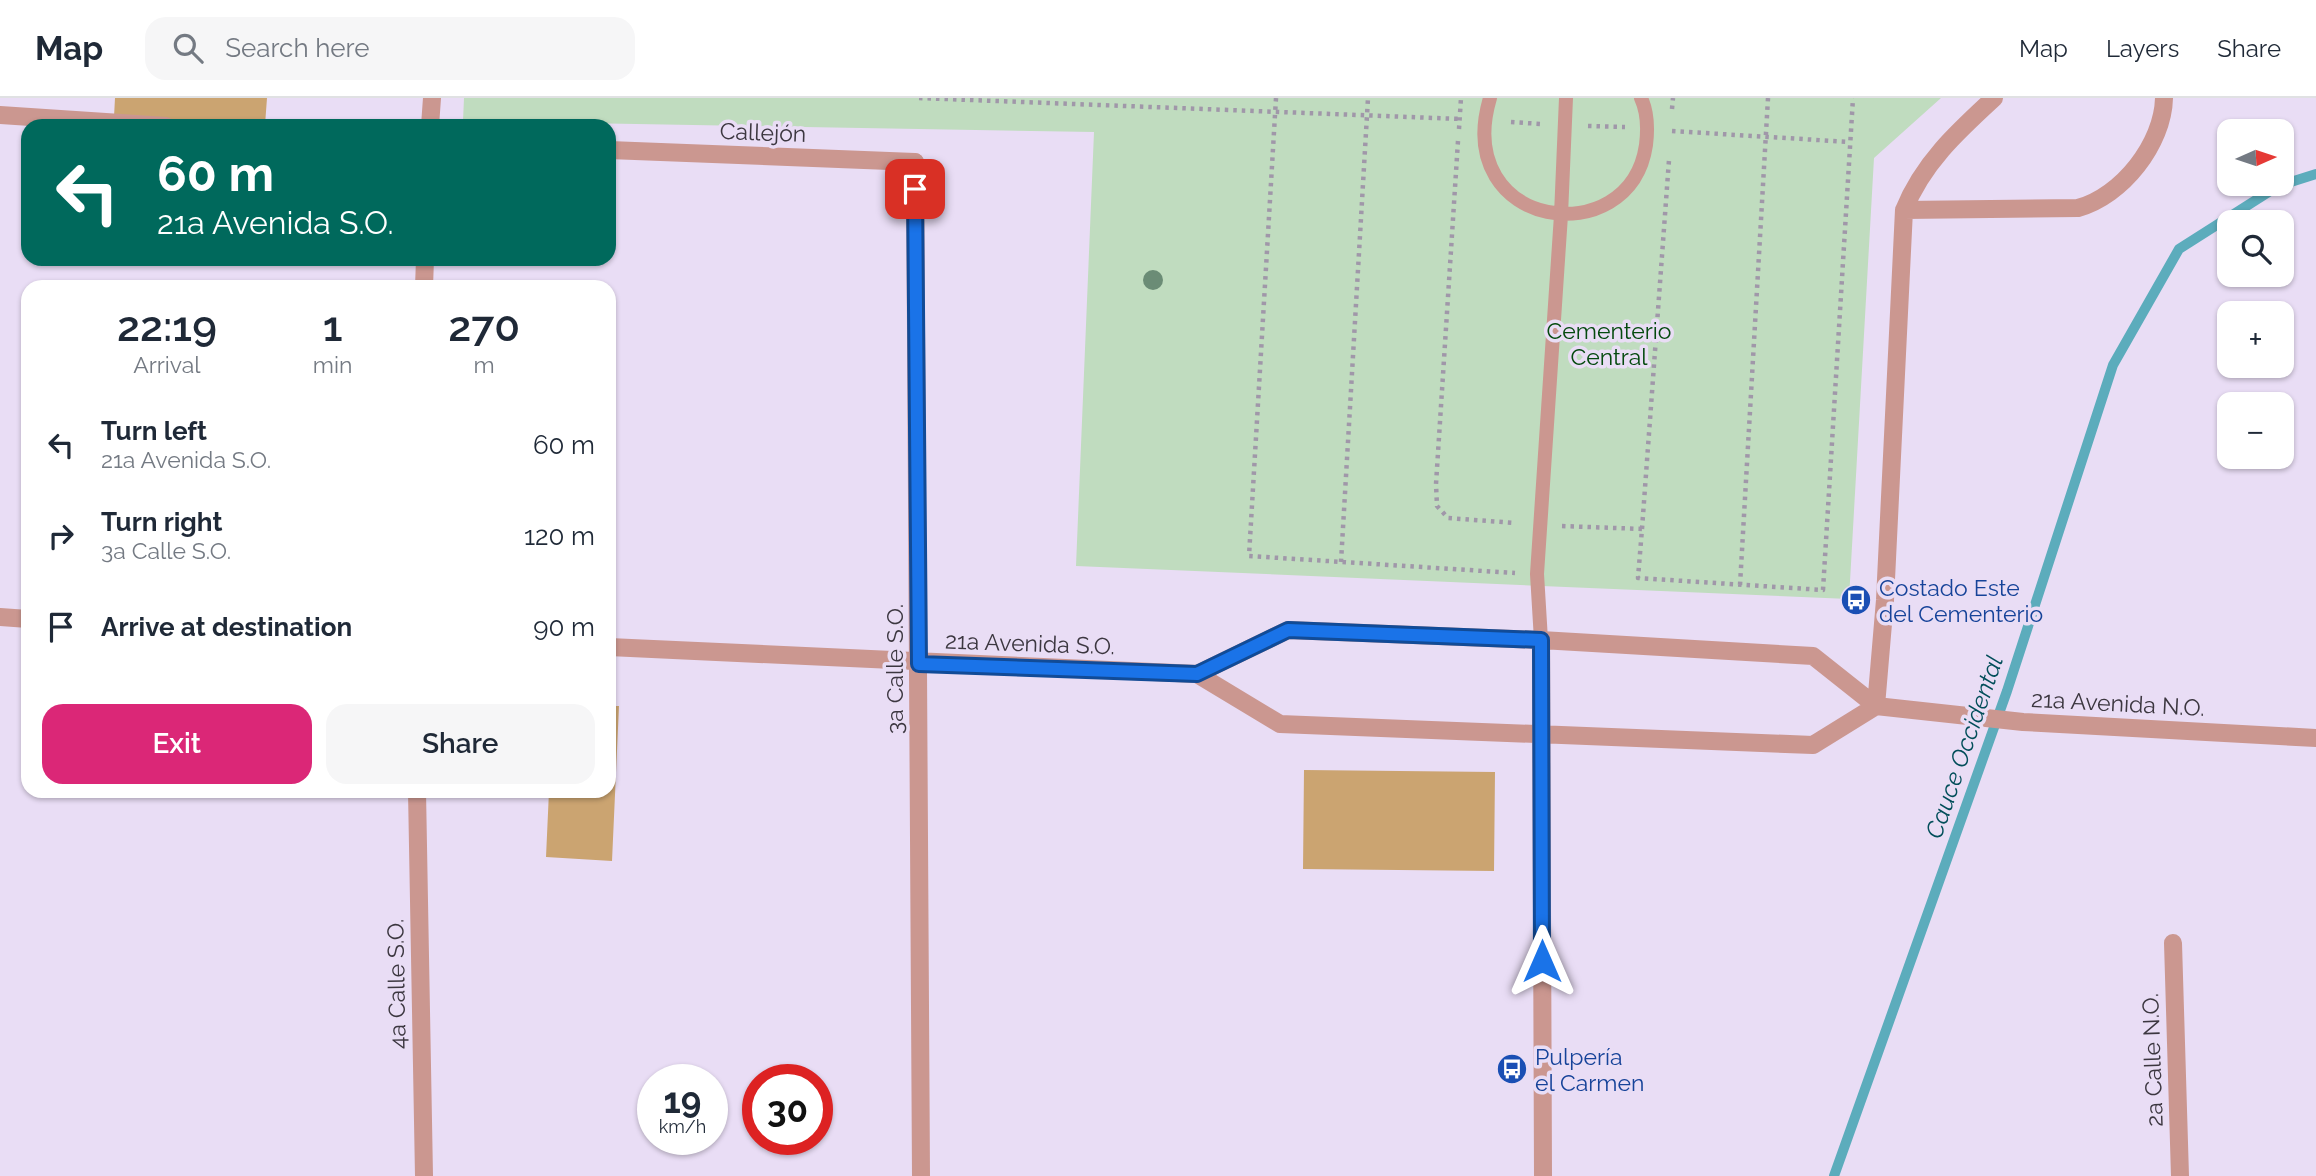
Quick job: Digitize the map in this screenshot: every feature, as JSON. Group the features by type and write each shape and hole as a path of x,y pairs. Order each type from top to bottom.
{"street":[{"path":"430,119 432,98"},
{"path":"1876,706 1903,211 1911,191 1941,146 1994,98"},
{"path":"1903,211 2078,208 2095,203 2126,178 2143,156 2160,127 2164,98"},
{"path":"0,115 60,119"},
{"name":"Callejón","path":"616,150 915,162"},
{"name":"3a Calle S.O.","path":"915,162 921,1176"},
{"path":"0,617 21,618"},
{"name":"21a Avenida S.O.","path":"616,647 919,664 1197,674 1288,630 1541,640"},
{"path":"1543,1176 1541,640 1813,656 1876,706"},
{"name":"21a Avenida S.O.","path":"1197,674 1280,724 1541,734"},
{"path":"1541,734 1812,745 1876,706"},
{"name":"21a Avenida N.O.","path":"1876,706 2023,722 2316,738"},
{"name":"4a Calle S.O.","path":"417,798 424,1176"},
{"name":"2a Calle N.O.","path":"2174,943 2180,1176"}],"lane":[{"path":"1490,98 1483,121 1483,148 1494,175 1513,196 1538,210 1561,215 1592,210 1615,198 1634,178 1645,155 1648,128 1641,98"},
{"path":"1541,640 1537,574 1561,215 1566,98"}],"path":[{"path":"919,98 1483,121"},
{"path":"1276,98 1249,556 1537,574"},
{"path":"1342,562 1368,98"},
{"path":"1461,98 1436,484 1437,506 1448,518 1642,529"},
{"path":"1670,144 1673,98"},
{"path":"1740,585 1768,98"},
{"path":"1669,158 1638,578 1824,590 1853,98"}],"green space":[{"name":"Cementerio Central","path":"464,98 1941,98 1874,158 1849,599 1076,566 1094,132 616,124 616,119 463,119"}],"building":[{"path":"115,98 267,98 265,119 114,117"},
{"path":"616,706 619,706 616,772"},
{"path":"1304,770 1495,772 1494,871 1303,869"},
{"path":"549,798 615,798 612,861 546,857"}],"waterway":[{"name":"Cauce Occidental","path":"1834,1176 2007,691 2113,365 2179,249 2278,186 2316,174"}],"place":[{"name":"Costado Este del Cementerio","path":"1856,600"},
{"name":"Pulpería el Carmen","path":"1512,1069"}],"route":[{"path":"915,189 919,664 1197,674 1288,630 1541,640 1542,961"}]}
